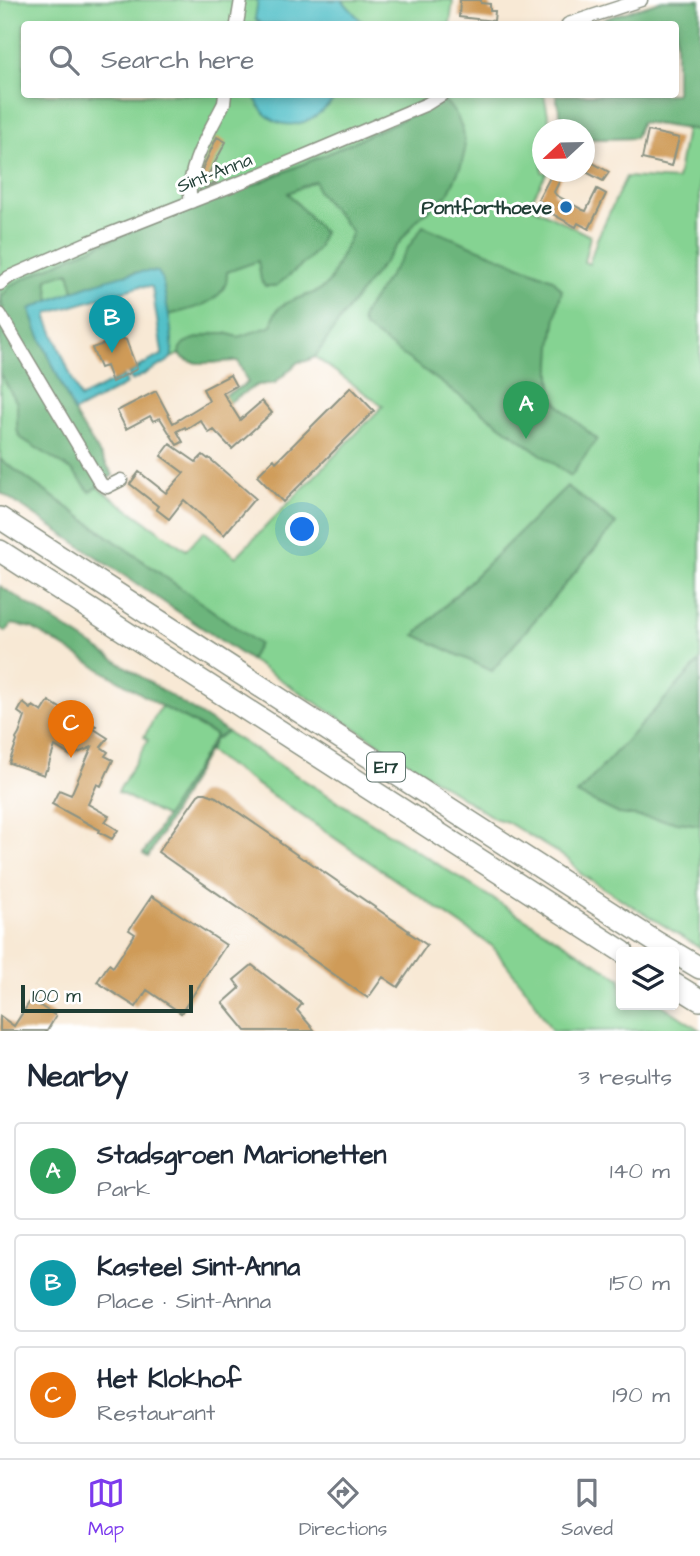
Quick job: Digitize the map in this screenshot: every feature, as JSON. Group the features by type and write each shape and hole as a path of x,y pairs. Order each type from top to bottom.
{"highway":[{"name":"E17","path":"0,518 700,968"},
{"name":"E17","path":"0,551 616,947"},
{"path":"679,987 700,1000"}],"street":[{"path":"238,21 242,0"},
{"path":"577,21 641,0"},
{"path":"191,202 191,175 225,98"},
{"name":"Sint-Anna","path":"0,284 28,268 314,153 437,98"},
{"path":"0,314 101,484 107,487 121,480"}],"green space":[{"path":"0,0 453,0 450,21 21,21 21,98 545,98 549,119 532,119 532,182 542,182 529,205 590,236 584,262 589,264 597,239 626,177 677,180 686,129 641,122 635,138 595,139 595,119 562,119 557,98 679,98 679,21 598,21 663,0 700,0 700,948 581,874 569,860 507,822 494,818 250,660 258,644 0,459","holes":["162,278 172,339 171,358 179,354 191,362 199,363 238,361 248,383 208,404 213,412 257,385 275,383 298,362 315,357 383,406 236,557 204,531 186,550 97,487 113,475 77,419 30,309"]},
{"path":"663,0 700,0 700,130 641,122 635,138 595,139 595,119 562,119 557,98 679,98 679,21 598,21"},
{"path":"442,101 447,103 457,116 463,131 465,150 448,194 417,220 347,310 315,357 298,362 275,383 257,385 213,412 208,404 248,383 238,361 197,363 184,359 179,354 184,343 191,340 216,333 238,337 272,326 274,315 279,308 322,289 329,282 352,232 318,192 315,181 288,193 323,232 318,248 307,261 276,286 265,286 261,280 258,261 227,272 226,283 217,297 168,315 162,278 135,272 74,291 69,272 47,279 50,301 30,309 37,330 77,419 113,475 90,492 73,471 21,438 17,430 17,403 0,373 0,310 3,308 1,298 11,285 171,215 327,154"},
{"path":"423,226 553,279 562,290 552,347 553,392 557,402 569,416 597,439 571,476 364,327 363,314"},
{"path":"0,459 259,644 250,660 0,492"},
{"path":"567,486 616,524 492,671 415,635"},
{"path":"0,586 227,732 214,740 148,857 143,854 216,735 161,706 32,628 12,624 6,632 0,628"},
{"path":"700,661 700,825 619,814 577,794"},
{"path":"161,706 216,735 166,817 118,792 148,740 144,737"},
{"path":"227,732 616,976 616,1010 670,1010 700,1030 552,1031 528,992 492,946 209,752 214,740"}],"water":[{"path":"258,0 342,0 361,21 257,21 255,19"},
{"path":"255,98 334,98 314,117 295,124 275,121"},
{"path":"147,271 158,272 162,278 171,325 172,356 167,362 132,381 128,374 162,355 152,287 141,286 49,313 47,318 80,398 124,376 127,384 74,412 30,309 103,281"}],"building":[{"path":"460,0 481,0 481,3 490,4 490,11 495,11 494,21 459,17"},
{"path":"648,131 679,138 672,166 642,159"},
{"path":"217,137 226,142 207,177 213,173 216,183 205,187 204,182 200,189 203,167"},
{"path":"595,164 609,172 603,181 595,177"},
{"name":"Pontforthoeve","path":"548,182 559,182 554,192 556,195 586,211 597,189 606,194 589,229 578,223 576,227 551,213 553,209 538,200"},
{"path":"121,338 126,340 137,369 112,382 106,366 100,368 92,348"},
{"path":"230,375 236,386 223,393 240,420 262,401 272,413 232,449 214,430 209,433 200,420 177,431 183,442 177,445 160,418 153,421 150,416 126,429 117,411 156,391 173,423 209,401 203,389"},
{"path":"351,387 374,411 283,502 257,476 274,459 276,462"},
{"path":"170,444 196,462 203,455 209,458 255,498 224,535 184,500 169,519 156,509 158,506 130,484 139,472 166,493 184,473 161,456"},
{"path":"49,701 76,718 78,714 108,738 101,747 108,752 105,756 113,760 101,786 97,784 88,804 109,816 105,822 118,830 112,839 52,804 59,790 71,795 92,747 71,756 55,746 44,775 9,763 25,717 18,712 23,703 42,712"},
{"path":"201,793 216,797 427,945 398,987 383,977 368,998 158,852"},
{"path":"152,896 226,945 181,1013 147,990 136,1007 97,982 109,964 113,967 135,934 129,930"},
{"path":"252,965 302,1004 297,1010 315,1031 246,1031 223,1003 240,988 234,980"},
{"path":"31,1000 56,1016 47,1031 0,1031 0,1016 14,1026"}],"place":[{"name":"Pontforthoeve","path":"566,207"},
{"name":"Kasteel Sint-Anna","path":"112,353"},
{"name":"Stadsgroen Marionetten","path":"526,439"},
{"name":"Het Klokhof","path":"71,758"}]}
